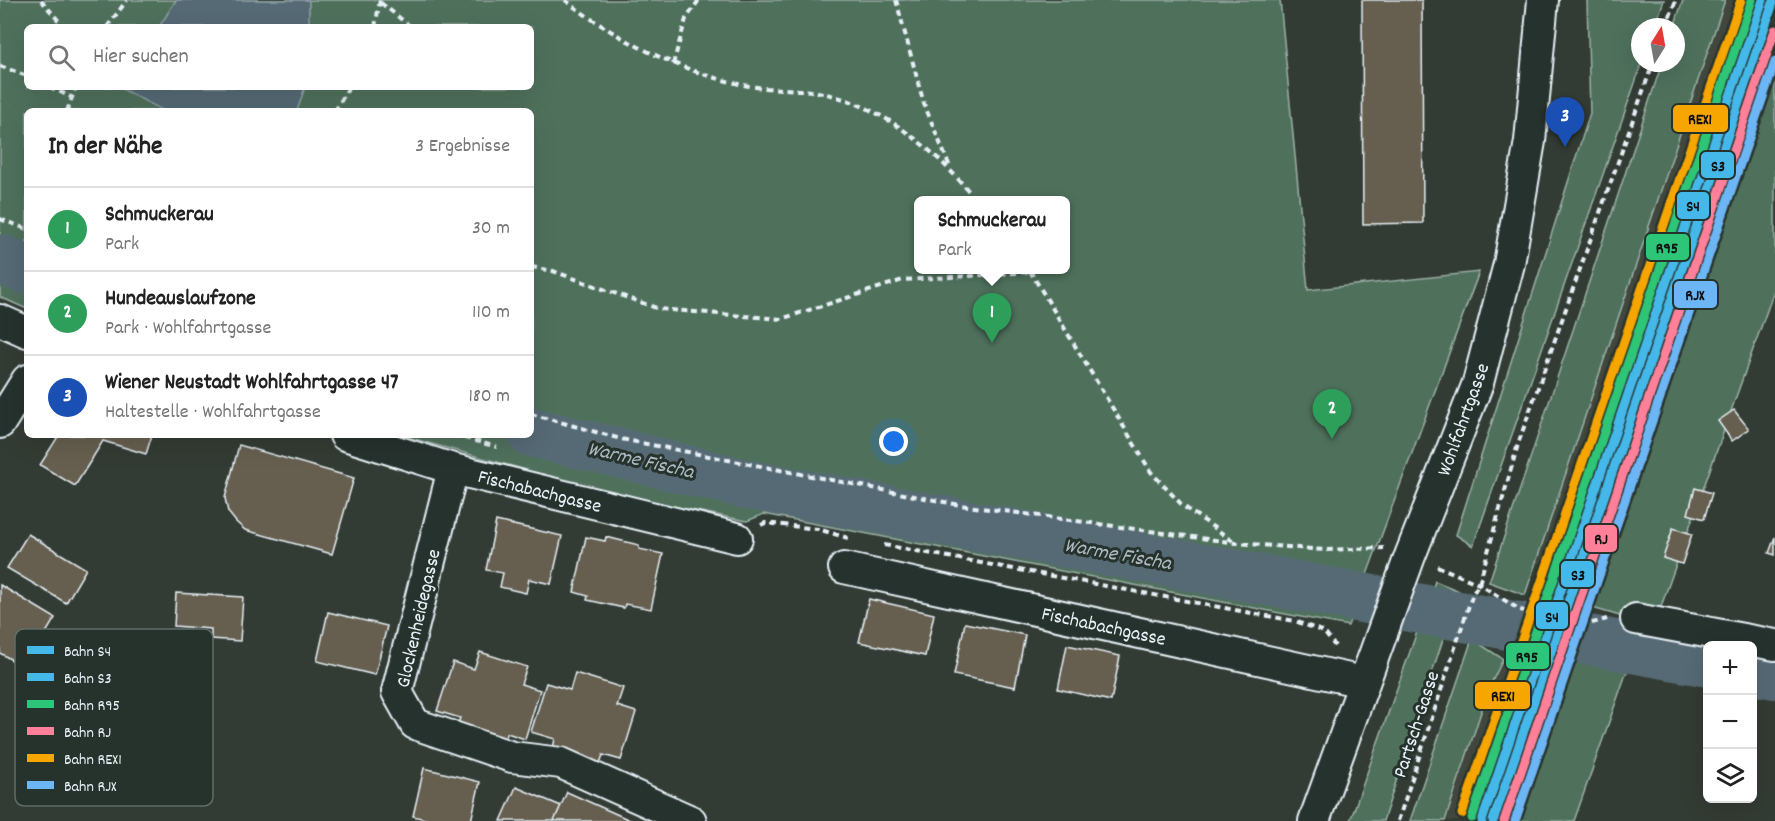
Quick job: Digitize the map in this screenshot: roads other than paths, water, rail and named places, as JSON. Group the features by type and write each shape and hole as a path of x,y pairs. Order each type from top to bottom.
{"street":[{"name":"Wohlfahrtgasse","path":"1314,821 1380,636 1478,383 1509,264 1530,141 1543,0"},
{"path":"0,320 24,331"},
{"path":"0,423 24,385"},
{"name":"Fischabachgasse","path":"355,438 453,469 737,538"},
{"name":"Glockenheidegasse","path":"453,469 397,692 415,724 512,757 561,763 691,821"},
{"name":"Fischabachgasse","path":"844,568 1363,682"},
{"path":"1636,619 1775,645"}],"water":[{"path":"176,0 309,0 309,24 161,24"},
{"path":"124,90 304,90 298,108 158,108"}],"waterway":[{"name":"Warme Fischa","path":"0,259 24,269"},
{"name":"Warme Fischa","path":"534,433 750,485 1703,661"},
{"name":"Warme Fischa","path":"1757,671 1775,674"}],"rail line":[{"name":"REX1","path":"1462,814 1741,0"},
{"name":"R95","path":"1472,818 1752,0"},
{"name":"S4","path":"1482,821 1763,0"},
{"name":"S3","path":"1493,821 1773,3"},
{"name":"RJ","path":"1504,821 1775,30"},
{"name":"RJX","path":"1515,821 1775,62"}],"place":[{"name":"Wiener Neustadt Wohlfahrtgasse 47","path":"1565,147"},
{"name":"Schmuckerau","path":"992,343"},
{"name":"Hundeauslaufzone","path":"1332,439"}]}
